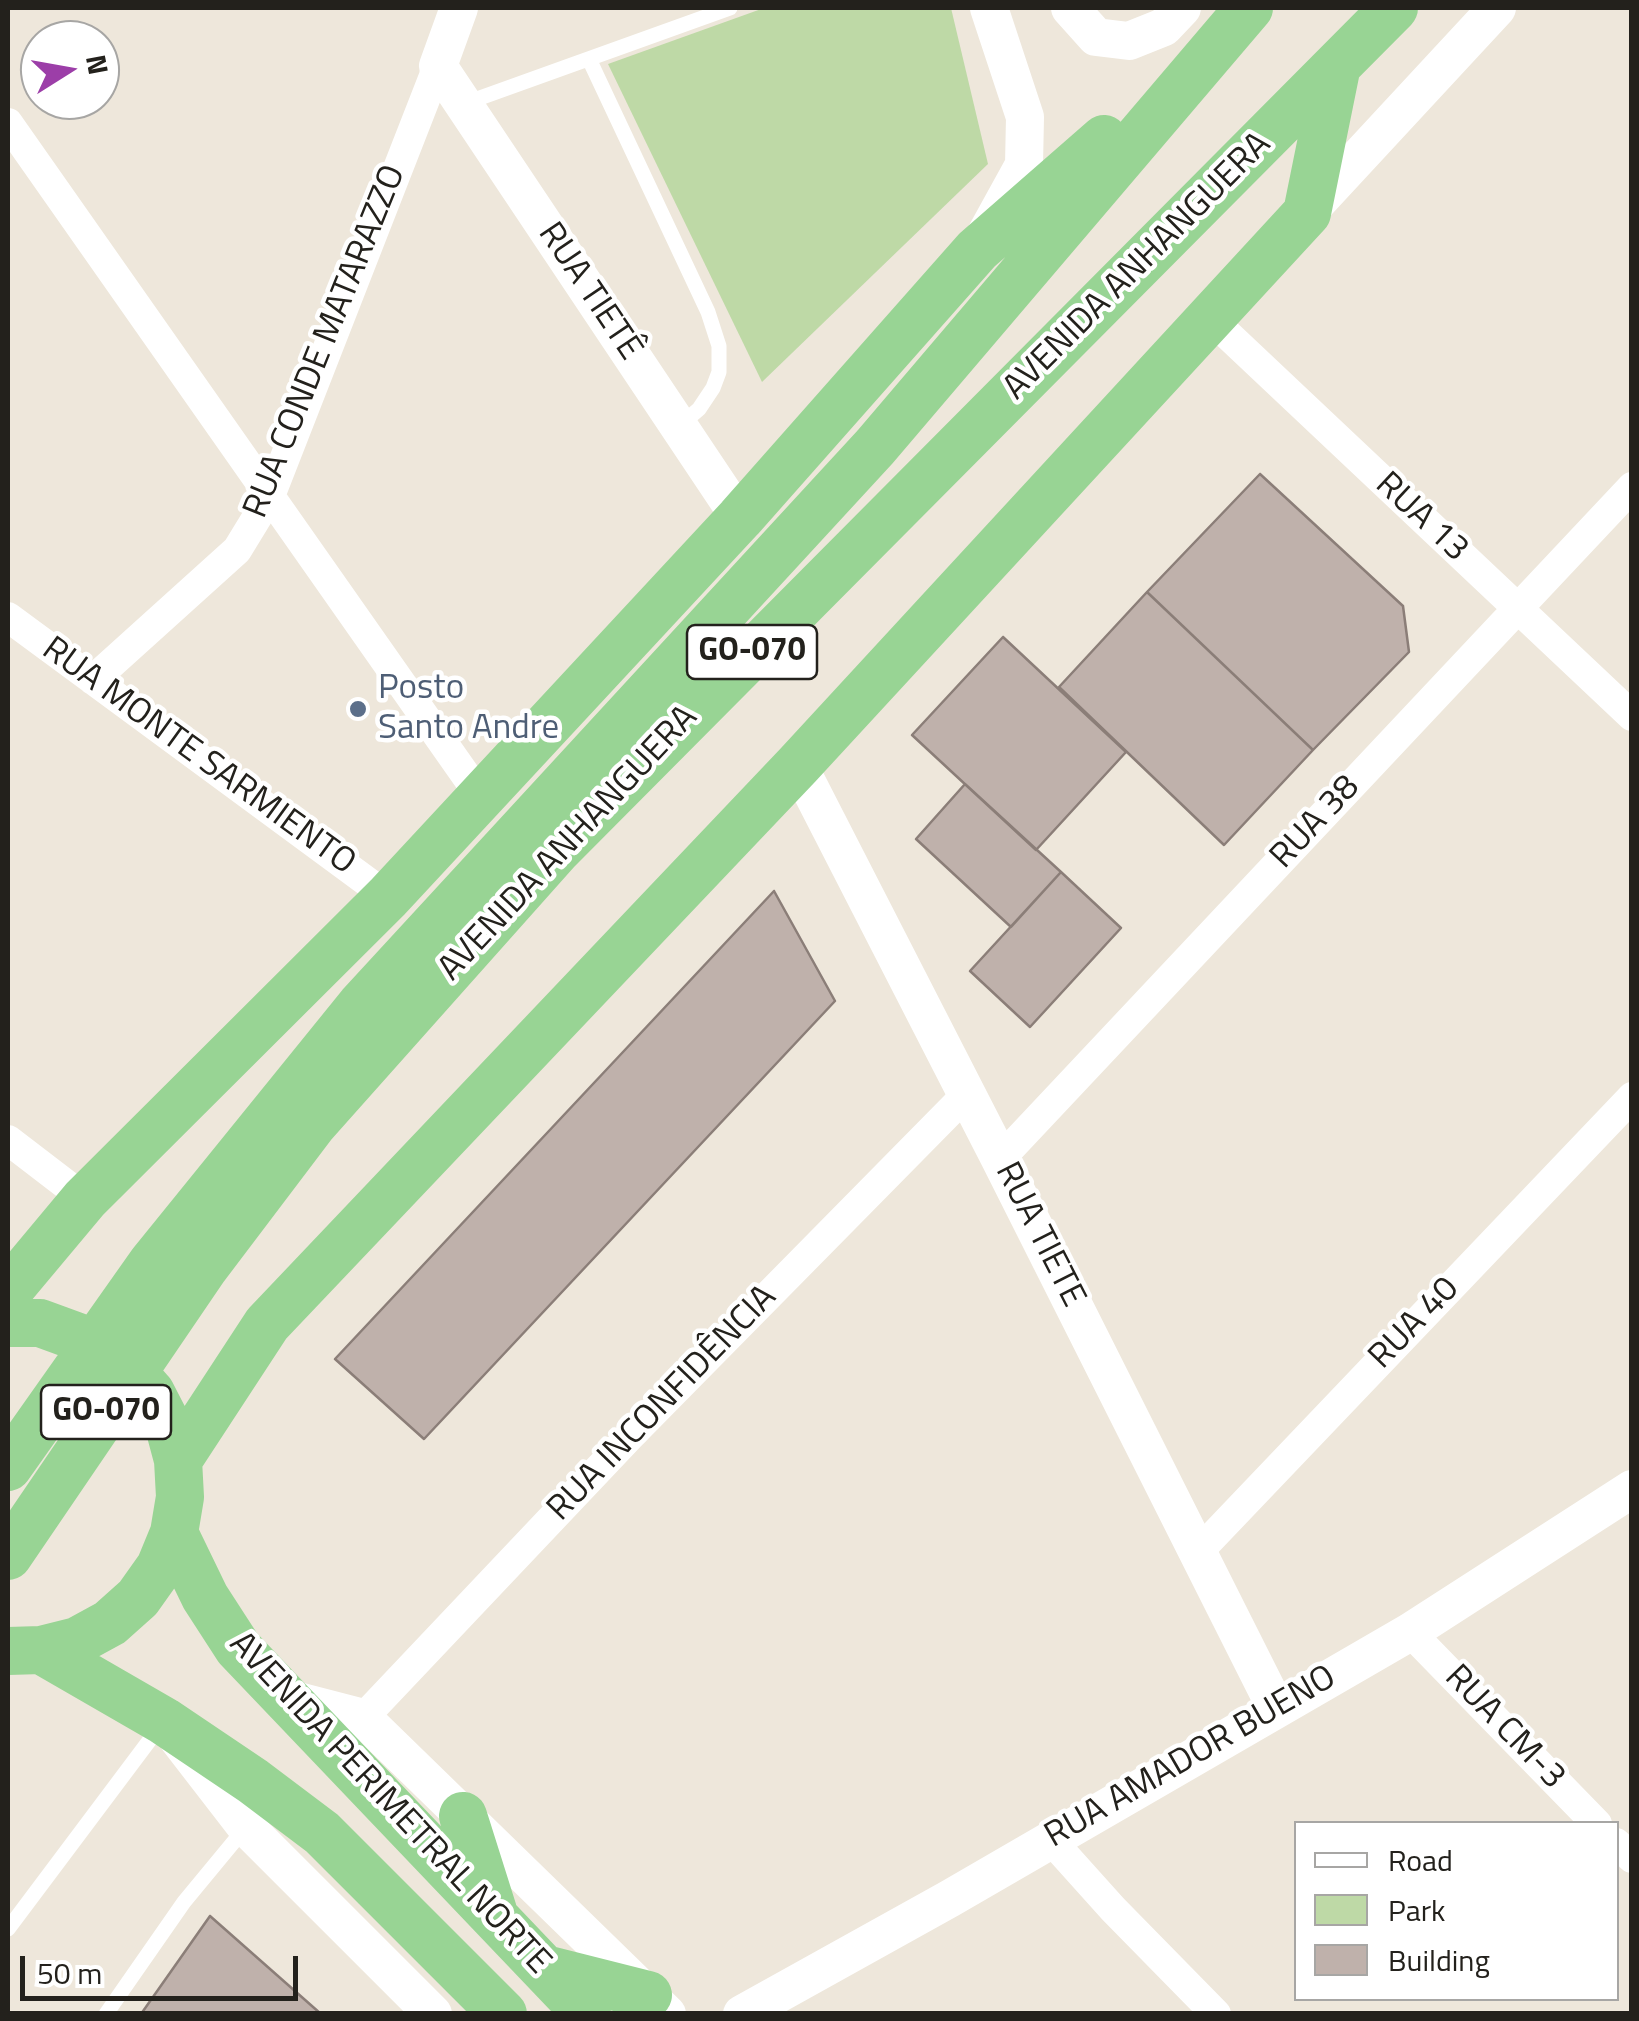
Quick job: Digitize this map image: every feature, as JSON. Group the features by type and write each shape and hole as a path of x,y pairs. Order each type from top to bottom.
{"highway":[{"name":"AVENIDA ANHANGUERA","path":"8,1556 204,1268 313,1124 480,936 659,744 1394,8"},
{"name":"AVENIDA ANHANGUERA","path":"18,1312 86,1199 388,896 481,797 740,518 977,250 1238,19"},
{"name":"AVENIDA ANHANGUERA","path":"8,1467 152,1263 361,1005 874,447 1238,19"},
{"name":"AVENIDA ANHANGUERA","path":"1307,212 1336,70"},
{"path":"174,1445 266,1324 798,764 1307,212"},
{"path":"18,1312 120,1358 151,1392 174,1445 180,1497 174,1533 160,1568 138,1598 110,1623 77,1641 21,1658"},
{"name":"AVENIDA PERIMETRAL NORTE","path":"174,1533 205,1597 238,1648 587,2014"},
{"name":"AVENIDA PERIMETRAL NORTE","path":"21,1658 164,1721 253,1780 322,1833 503,2014"},
{"path":"464,1816 495,1919"},
{"path":"542,1968 658,2004"}],"street":[{"name":"RUA CONDE MATARAZZO","path":"93,680 237,550 270,496 459,8"},
{"path":"977,250 1024,165 1025,118 988,8"},
{"path":"1070,8 1096,37 1129,40 1164,27 1182,8"},
{"path":"1307,212 1497,8"},
{"name":"RUA TIETÊ","path":"438,66 740,518"},
{"path":"8,122 481,797"},
{"name":"RUA 13","path":"1211,319 1632,716"},
{"name":"RUA 38","path":"1000,1159 1632,486"},
{"name":"RUA MONTE SARMIENTO","path":"8,618 388,896"},
{"name":"RUA TIETE","path":"798,764 1276,1708"},
{"name":"RUA INCONFIDÊNCIA","path":"363,1718 630,1436 967,1094"},
{"name":"RUA 40","path":"1198,1552 1632,1096"},
{"path":"8,1140 86,1199"},
{"name":"RUA AMADOR BUENO","path":"742,2014 1410,1632 1632,1489"},
{"name":"RUA CM-3","path":"1410,1632 1594,1821"},
{"path":"282,1697 363,1718 658,2004"},
{"path":"164,1721 246,1826 433,2014"},
{"path":"1051,1840 1112,1909 1216,2014"}],"lane":[{"path":"463,104 730,8"},
{"path":"588,59 708,312 720,346 719,372 713,388 679,426"},
{"path":"8,1929 164,1721"},
{"path":"106,2014 184,1902 246,1826"}],"green space":[{"path":"764,8 951,8 988,164 762,382 608,64"}],"building":[{"path":"1260,474 1403,606 1409,652 1313,750 1147,592"},
{"path":"1147,592 1313,750 1224,845 1059,687"},
{"path":"1003,637 1126,752 1036,850 912,735"},
{"path":"965,784 1061,872 1011,927 916,839"},
{"path":"1061,872 1121,928 1030,1027 970,971"},
{"path":"774,891 835,1001 424,1439 335,1359"},
{"path":"210,1916 321,2014 141,2014"}],"place":[{"name":"Posto Santo Andre","path":"358,709"}]}
